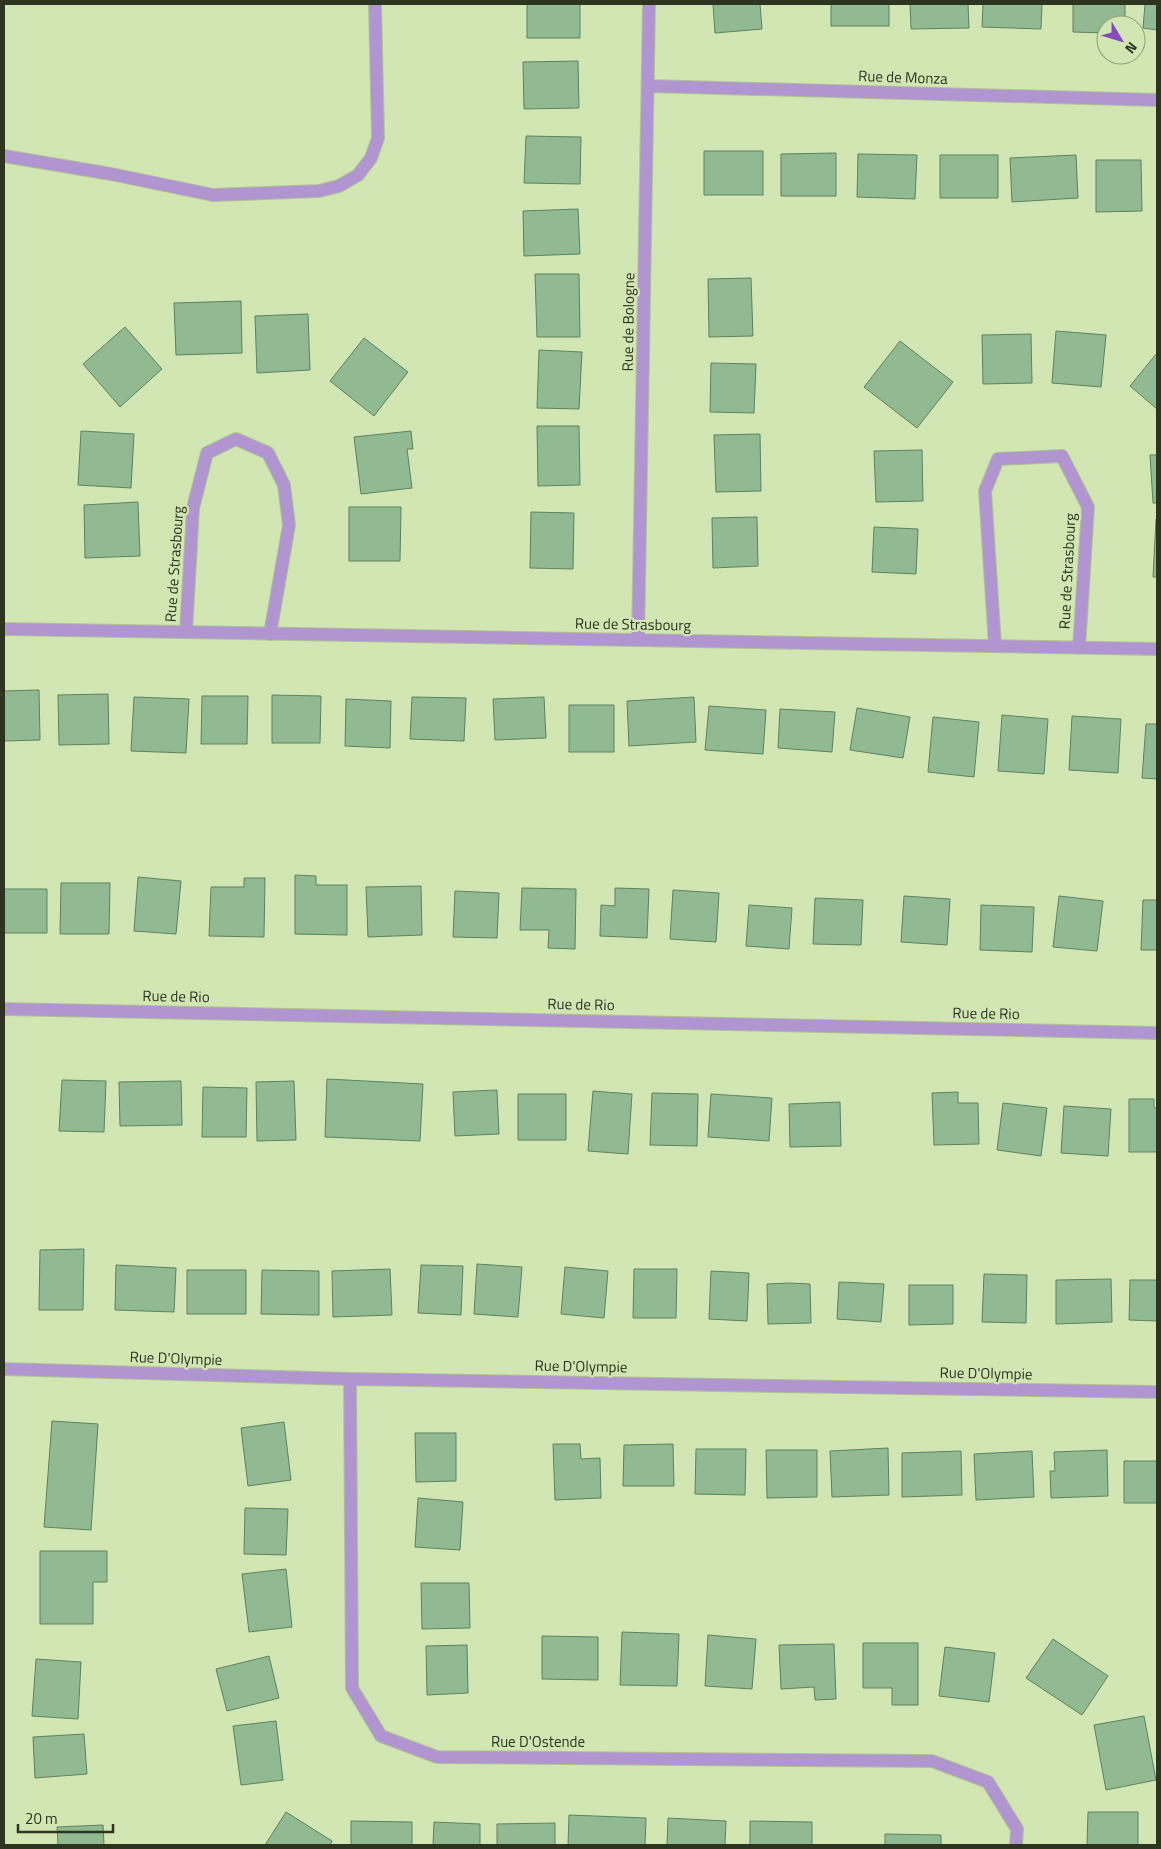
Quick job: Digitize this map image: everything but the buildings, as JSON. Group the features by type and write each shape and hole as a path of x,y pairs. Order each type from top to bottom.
{"street":[{"path":"4,156 111,174 213,195 319,191 340,186 349,182 365,167 378,138 375,4"},
{"name":"Rue de Bologne","path":"638,640 649,4"},
{"name":"Rue de Monza","path":"648,86 1157,100"},
{"name":"Rue de Strasbourg","path":"186,632 193,508 207,453 236,440 268,453 284,485 288,525 270,634"},
{"name":"Rue de Strasbourg","path":"995,646 984,491 998,459 1062,456 1088,507 1079,648"},
{"name":"Rue de Strasbourg","path":"4,629 1157,649"},
{"name":"Rue de Rio","path":"4,1009 1157,1032"},
{"name":"Rue D'Olympie","path":"4,1369 350,1378 1157,1392"},
{"name":"Rue D'Ostende","path":"350,1378 352,1688 381,1736 437,1757 932,1761 988,1782 1017,1829 1016,1845"}]}
